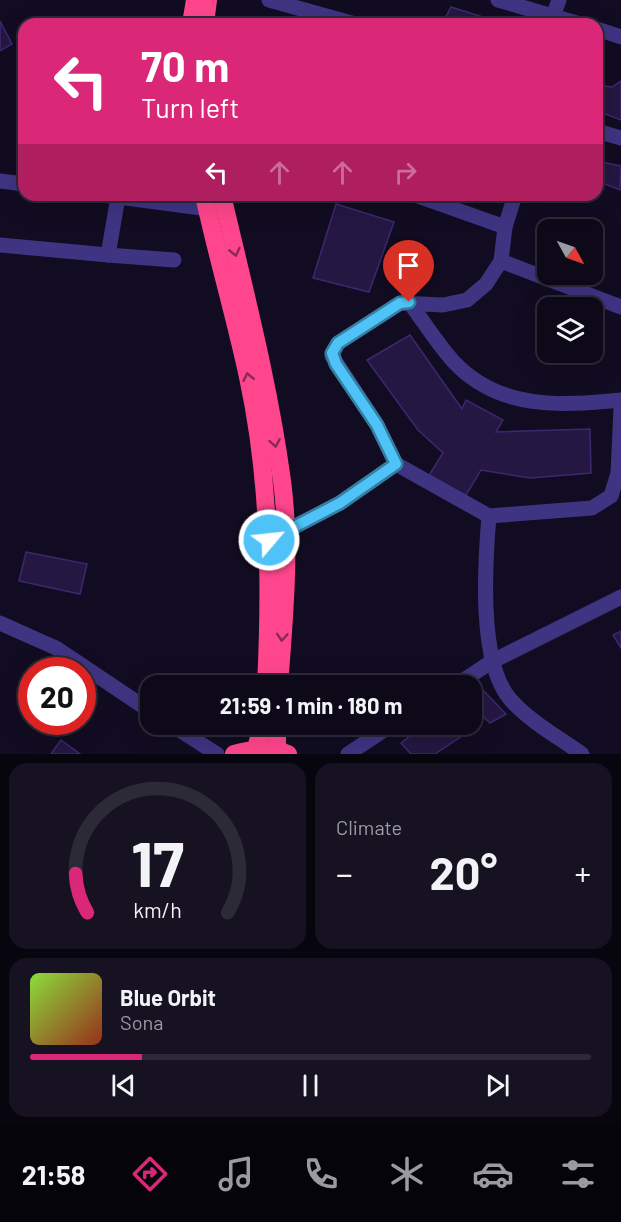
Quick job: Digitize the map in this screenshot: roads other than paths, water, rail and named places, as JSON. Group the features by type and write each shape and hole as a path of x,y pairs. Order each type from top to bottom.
{"highway":[{"path":"192,18 195,0"},
{"path":"206,18 208,0"},
{"path":"215,202 271,419 282,482 286,531 286,572 280,675"},
{"path":"215,202 260,450 269,540 266,675"},
{"path":"256,748 260,735"},
{"path":"234,754 256,748 282,752 279,735"}],"street":[{"path":"269,0 330,18"},
{"path":"498,0 556,18"},
{"path":"559,0 565,18"},
{"path":"603,31 621,37"},
{"path":"603,133 621,138"},
{"path":"0,181 18,183"},
{"path":"108,255 111,201"},
{"path":"198,201 215,202"},
{"path":"433,201 506,227"},
{"path":"513,201 506,227 501,261 486,284 467,300 443,305 400,303 338,343 332,353 336,364 377,425 396,464 489,516 592,508 611,496 617,485 621,408"},
{"path":"0,245 174,260"},
{"path":"501,261 621,307"},
{"path":"409,302 453,361 472,379 496,393 521,402 545,404 621,400"},
{"path":"269,540 340,503 396,464"},
{"path":"489,516 485,569 491,662 501,686 519,709 582,754"},
{"path":"471,675 491,662 621,597"},
{"path":"0,623 56,648 140,704"},
{"path":"187,735 217,754"},
{"path":"348,754 376,735"}]}
